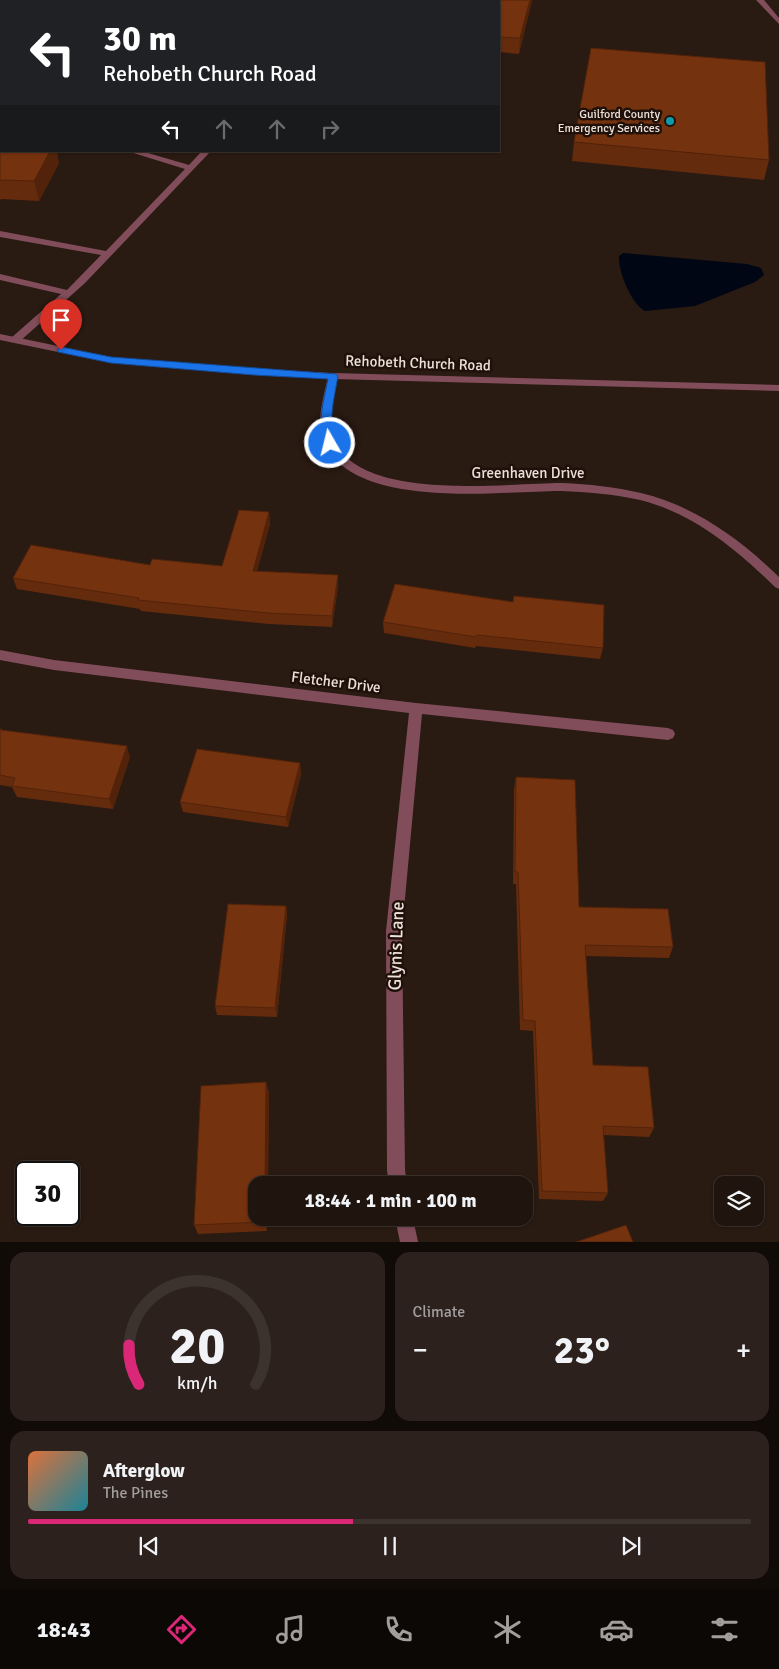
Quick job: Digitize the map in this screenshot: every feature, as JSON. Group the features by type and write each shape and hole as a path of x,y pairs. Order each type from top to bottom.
{"street":[{"path":"760,0 779,22"},
{"path":"135,152 191,168"},
{"path":"15,340 69,293 206,152"},
{"path":"0,234 108,254"},
{"path":"0,277 69,293"},
{"name":"Rehobeth Church Road","path":"0,337 111,360 254,372 333,376 779,388"},
{"name":"Greenhaven Drive","path":"333,376 327,410 326,430 336,452 362,472 380,481 425,488 587,488 619,492 648,499 702,520 725,534 752,556 779,584"},
{"name":"Fletcher Drive","path":"0,655 64,666 416,708 668,734"},
{"name":"Glynis Lane","path":"397,1176 394,931 416,708"},
{"path":"405,1226 408,1242"}],"shaded area":[{"path":"623,253 747,264 761,268 764,275 755,282 695,306 645,311 635,302 626,286 619,262 619,256"}],"building":[{"path":"500,0 530,0 520,38 500,37"},
{"name":"Guilford County Emergency Services","path":"591,48 765,62 769,160 574,142"},
{"path":"0,152 49,152 34,181 0,180"},
{"path":"239,510 269,512 253,571 338,575 332,616 268,613 138,600 139,598 13,578 31,545 150,565 152,559 222,566"},
{"path":"395,584 513,602 514,596 604,605 603,648 477,635 476,637 383,622"},
{"path":"0,729 127,746 109,799 12,786 15,778 0,775"},
{"path":"197,749 300,763 286,817 180,802"},
{"path":"516,777 575,780 579,907 668,909 673,947 585,945 593,1065 648,1067 654,1128 603,1126 608,1193 542,1191 535,1021 523,1020 518,872 515,872"},
{"path":"228,904 286,906 275,1008 215,1006"},
{"path":"266,1082 265,1176 248,1176 248,1223 194,1225 201,1086"},
{"path":"626,1225 633,1242 576,1242"}],"place":[{"name":"Guilford County Emergency Services","path":"670,121"}],"route":[{"path":"61,350 111,360 254,372 333,376 327,410 326,430 330,443"}]}
